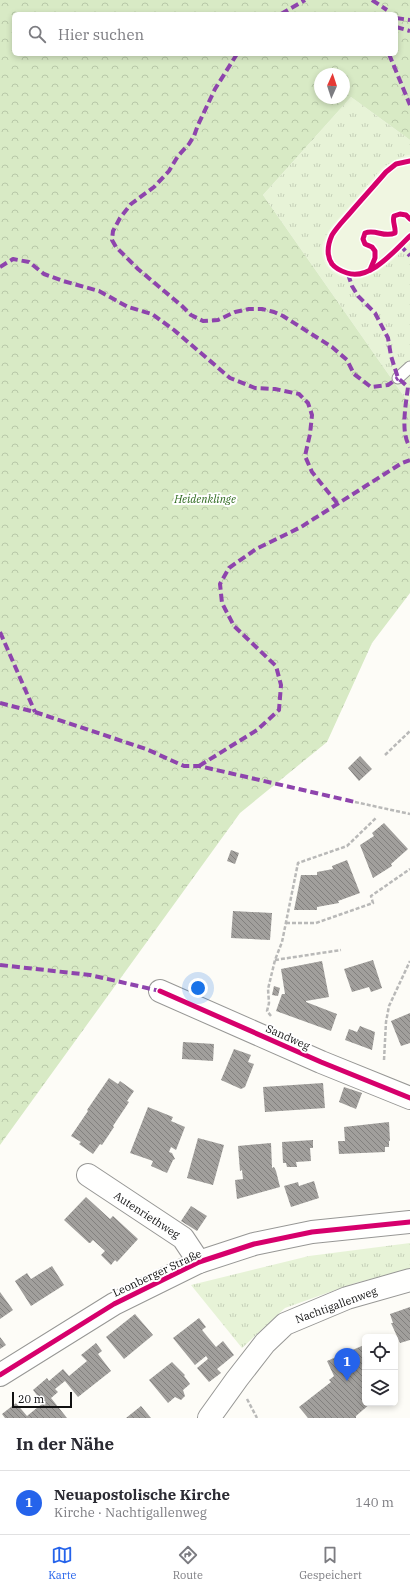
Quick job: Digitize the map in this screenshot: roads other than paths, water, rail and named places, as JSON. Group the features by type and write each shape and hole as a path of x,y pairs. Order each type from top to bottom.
{"street":[{"name":"Sandweg","path":"160,991 321,1062 410,1098"},
{"name":"Autenriethweg","path":"88,1175 184,1238 199,1262"},
{"name":"Leonberger Straße","path":"0,1376 114,1304 199,1262 254,1244 312,1232 410,1222"},
{"name":"Nachtigallenweg","path":"210,1418 265,1343 285,1324 347,1298 410,1280"}],"lane":[{"path":"398,378 410,367"}],"place":[{"name":"Neuapostolische Kirche","path":"347,1381"}],"park label":[{"name":"Heidenklinge","path":"205,499"}]}
